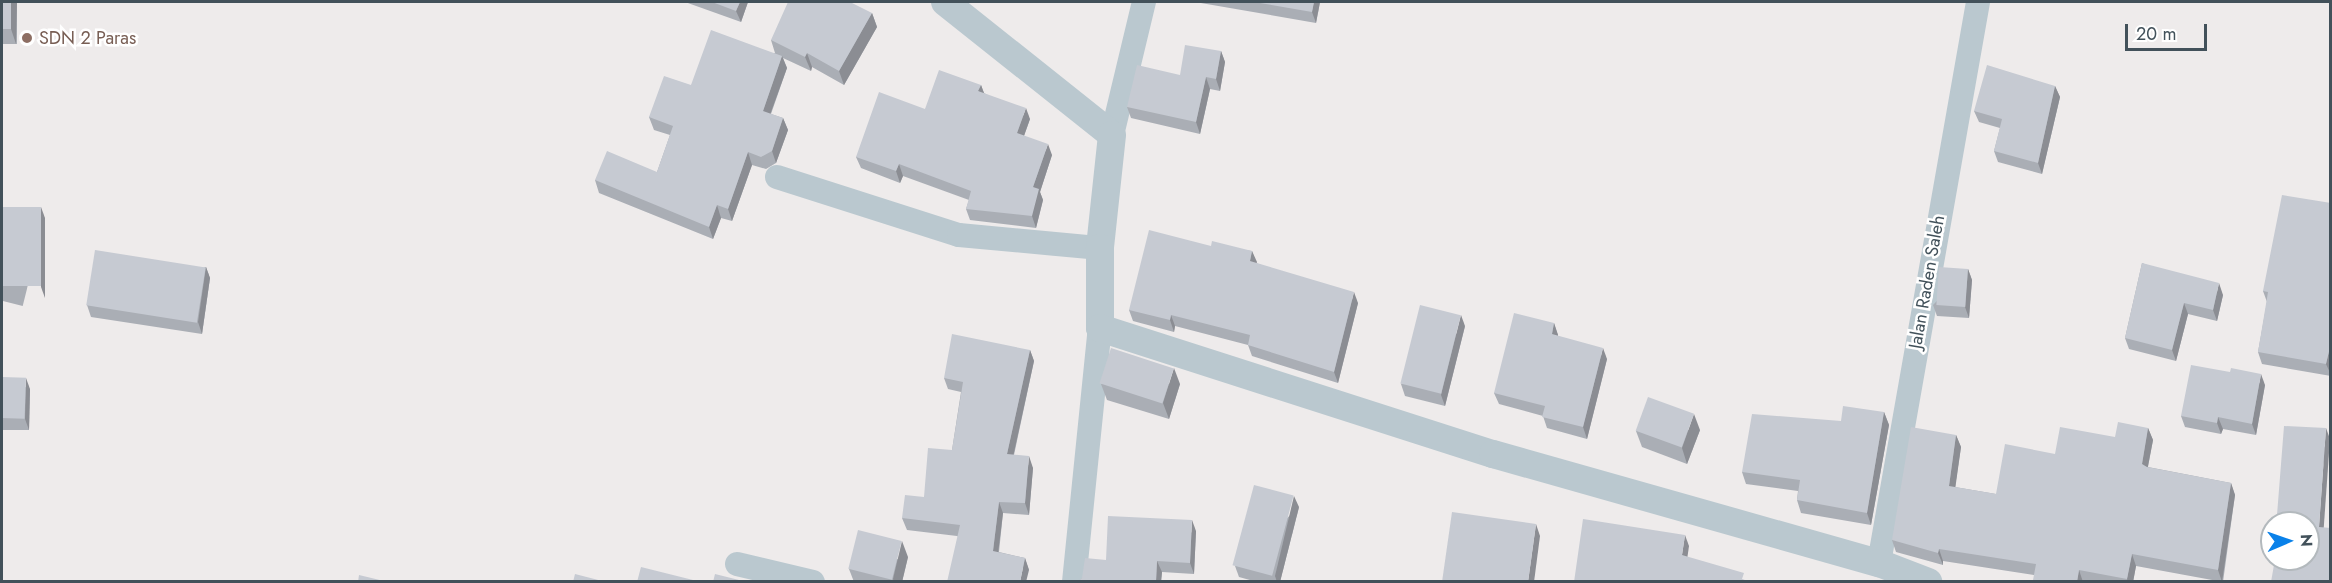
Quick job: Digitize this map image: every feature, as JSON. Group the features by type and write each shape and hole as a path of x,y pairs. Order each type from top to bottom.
{"street":[{"path":"945,2 1112,135"},
{"path":"1074,582 1100,328 1100,248 1112,135 1144,2"},
{"name":"Jalan Raden Saleh","path":"1880,563 1978,2"},
{"path":"777,177 959,235 1100,248"},
{"path":"1100,328 1493,454 1880,563 1928,582"},
{"path":"737,564 813,582"}],"building":[{"path":"2,2 11,2 11,29 2,29"},
{"path":"712,2 740,2 736,11"},
{"path":"788,2 850,2 872,13 839,71 807,53 805,57 771,40"},
{"path":"1254,2 1314,2 1312,12"},
{"path":"711,30 782,56 763,111 783,118 772,151 761,157 748,152 728,209 717,205 709,227 595,180 607,151 657,172 673,126 649,117 664,76 691,85"},
{"path":"1185,45 1221,51 1216,79 1206,77 1196,122 1127,107 1137,65 1180,75"},
{"path":"1987,65 2055,86 2038,163 1994,151 2002,119 1974,111"},
{"path":"939,70 981,85 978,91 1026,108 1017,133 1048,144 1033,187 1039,189 1032,216 966,209 971,191 899,164 896,171 856,157 879,92 925,109"},
{"path":"2282,195 2331,203 2331,343 2326,364 2258,352 2268,292 2263,291"},
{"path":"2,207 41,207 41,286 2,286"},
{"path":"1149,230 1211,246 1212,241 1252,251 1250,261 1354,292 1334,372 1248,345 1250,335 1171,315 1170,320 1129,310"},
{"path":"95,250 206,268 197,323 86,305"},
{"path":"2142,263 2219,283 2213,310 2184,303 2172,350 2125,338"},
{"path":"1939,267 1968,269 1965,307 1936,305"},
{"path":"1420,305 1461,315 1441,394 1400,384"},
{"path":"1514,313 1554,323 1552,334 1603,348 1583,427 1542,417 1545,406 1494,393"},
{"path":"952,334 1030,350 1007,454 1029,456 1025,503 999,502 993,551 1025,558 1020,582 947,582 960,525 902,518 905,495 924,497 928,448 952,450 963,382 944,378"},
{"path":"1111,348 1174,368 1162,404 1100,383"},
{"path":"2191,365 2230,372 2231,368 2261,374 2252,424 2218,417 2217,423 2181,416"},
{"path":"2,377 26,378 25,419 2,418"},
{"path":"1648,397 1694,414 1682,448 1636,431"},
{"path":"1843,406 1884,412 1867,513 1797,500 1800,480 1742,472 1752,414 1841,421"},
{"path":"2118,422 2148,428 2142,464 2147,467 2231,483 2218,570 2132,554 2127,579 2079,570 2077,582 2040,582 2033,580 2036,564 1939,549 1938,553 1892,540 1911,427 1956,435 1949,486 1996,494 2005,444 2055,454 2060,427 2115,437"},
{"path":"2284,426 2326,428 2320,513 2320,511 2277,511"},
{"path":"1254,485 1294,496 1272,576 1233,565"},
{"path":"1452,512 1536,524 1528,582 1442,582"},
{"path":"1108,516 1192,520 1190,563 1157,561 1156,582 1077,582 1082,578 1085,558 1106,560"},
{"path":"1583,519 1685,535 1682,555 1744,573 1742,579 1751,582 1574,582"},
{"path":"2320,527 2331,528 2331,582 2271,582 2273,571 2320,571"},
{"path":"858,530 902,541 892,580 848,569"},
{"path":"641,567 701,582 637,582"},
{"path":"575,574 606,582 573,582"},
{"path":"715,574 747,582 713,582"},
{"path":"359,575 388,582 358,582"}],"place":[{"name":"SDN 2 Paras","path":"27,38"}]}
